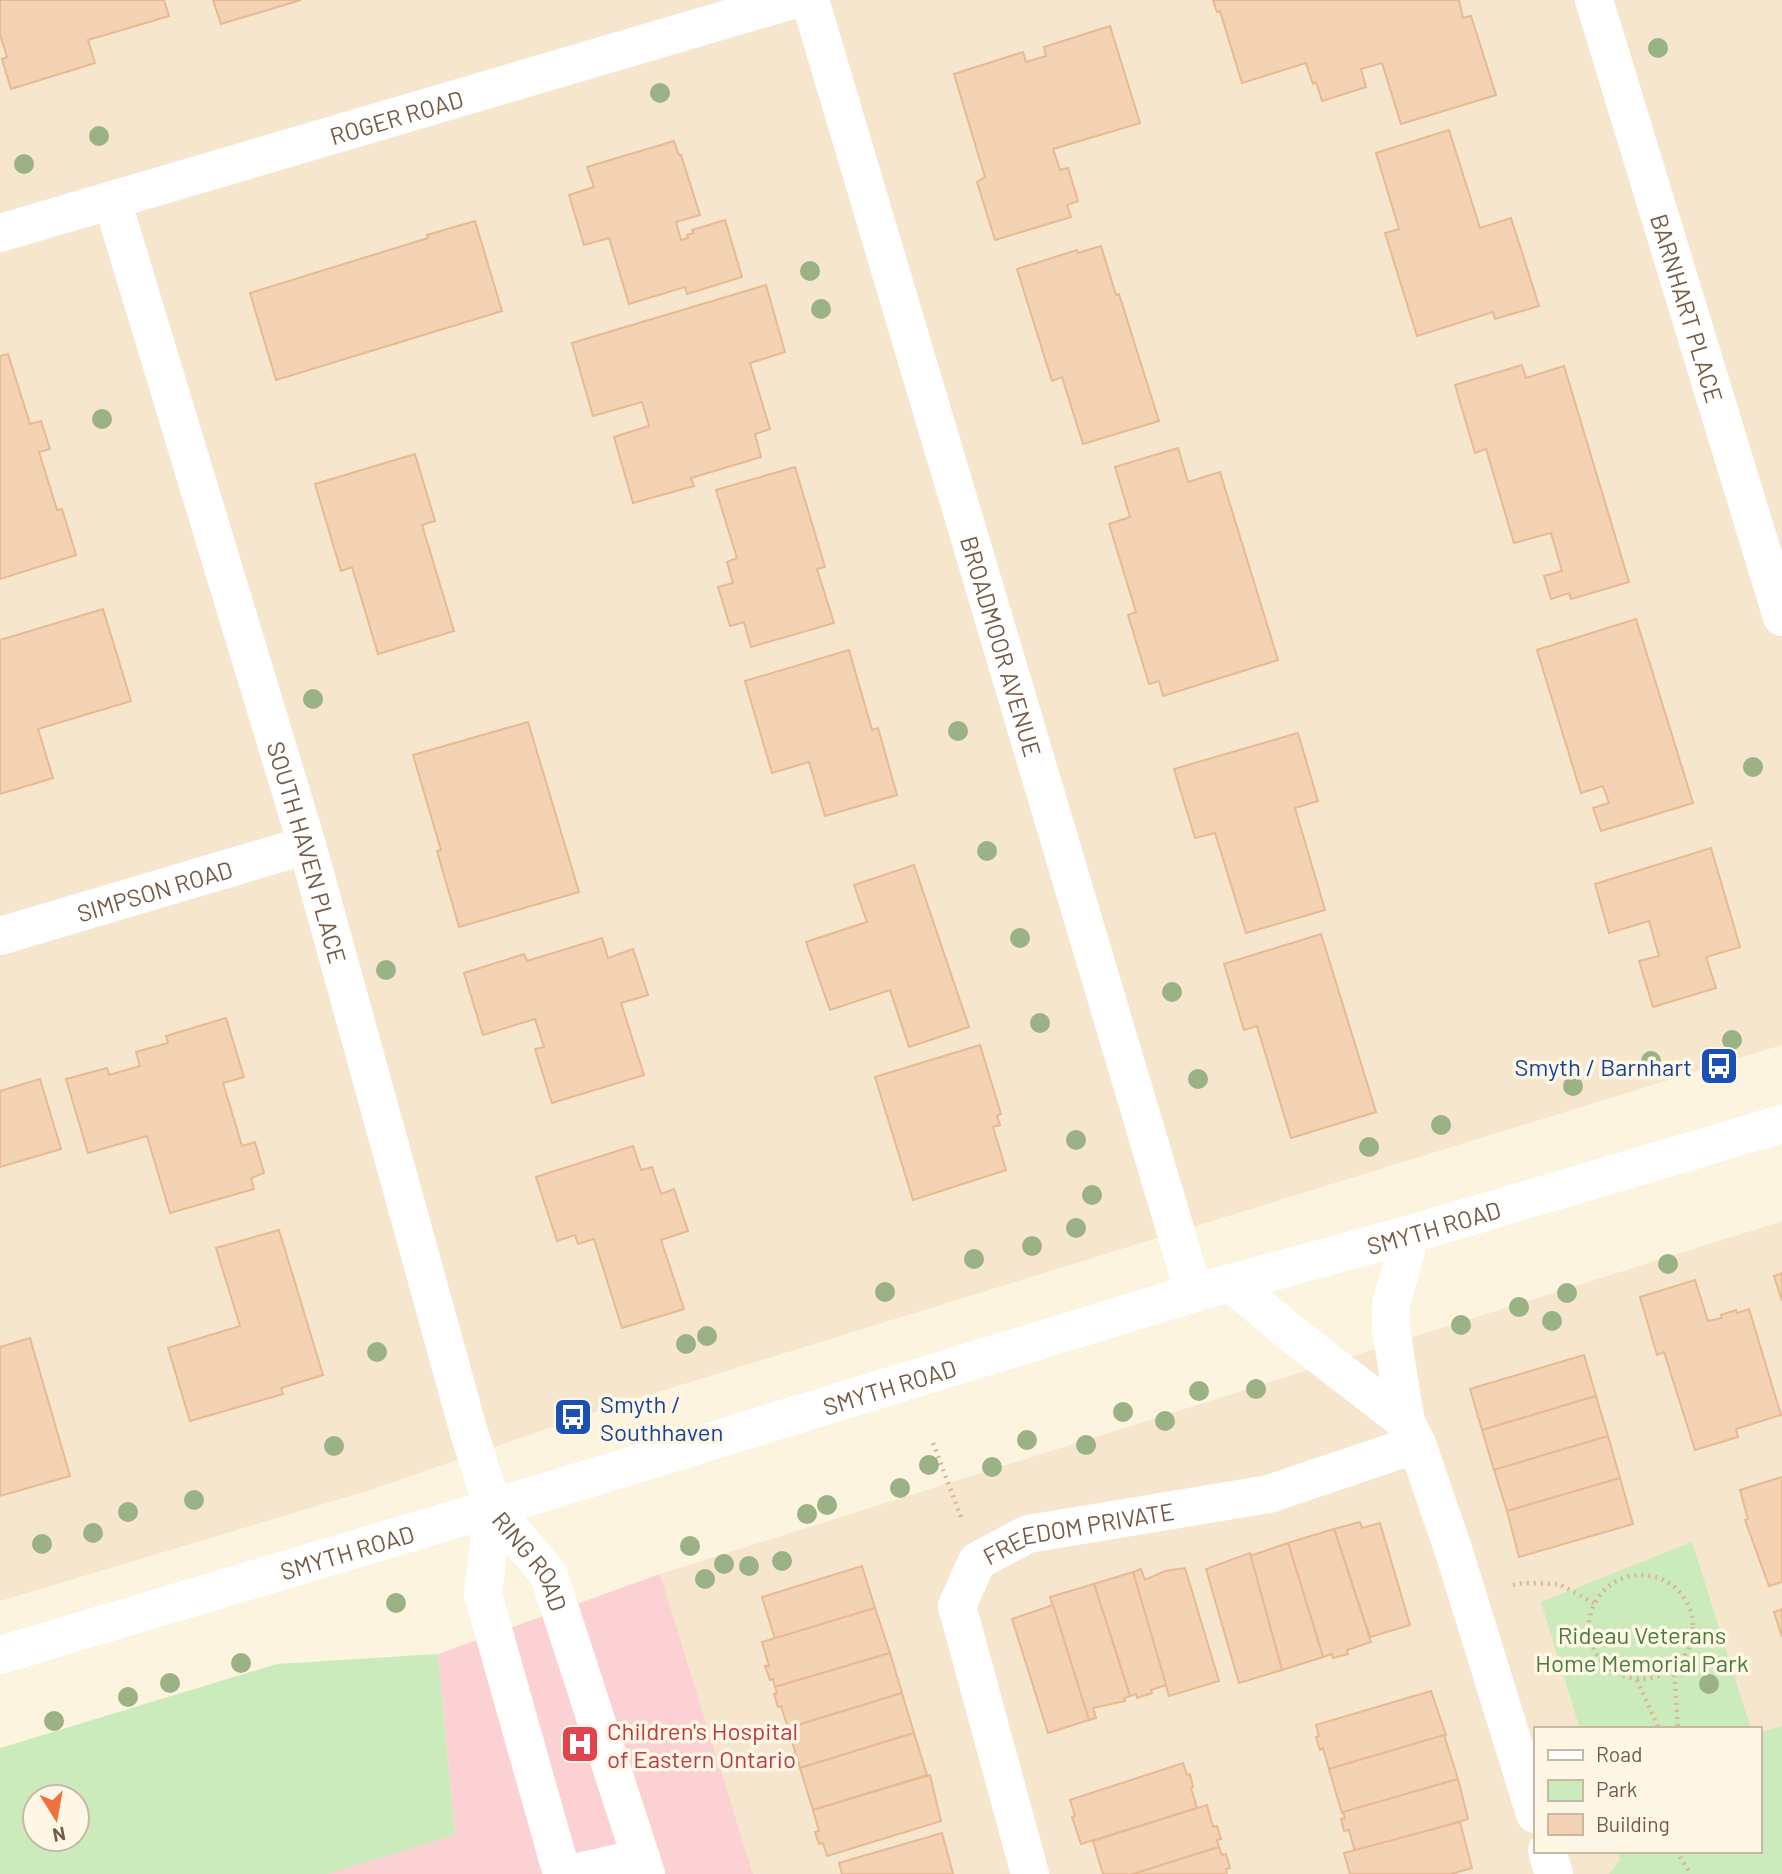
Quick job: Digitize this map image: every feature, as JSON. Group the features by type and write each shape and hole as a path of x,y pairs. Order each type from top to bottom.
{"street":[{"name":"ROGER ROAD","path":"0,233 792,0"},
{"name":"BROADMOOR AVENUE","path":"810,0 1194,1293"},
{"name":"BARNHART PLACE","path":"1594,0 1782,617"},
{"name":"SOUTH HAVEN PLACE","path":"112,200 307,845 468,1429 493,1508"},
{"name":"SIMPSON ROAD","path":"0,936 307,845"},
{"name":"SMYTH ROAD","path":"0,1655 493,1508 1194,1293 1411,1234 1782,1124"},
{"path":"1411,1234 1391,1304 1391,1330 1412,1433 1467,1595 1534,1811"},
{"path":"1231,1283 1412,1433"},
{"name":"FREEDOM PRIVATE","path":"1030,1874 957,1606 977,1561 1028,1534 1269,1494 1412,1433"},
{"name":"RING ROAD","path":"493,1508 549,1575 643,1866 569,1874"},
{"name":"RING ROAD","path":"493,1508 483,1594 562,1874"},
{"path":"1548,1853 1554,1874"}],"path":[{"path":"933,1443 977,1561"},
{"path":"1640,1575 1658,1578 1674,1587 1687,1601 1693,1619 1692,1637 1686,1654 1674,1668 1657,1677 1637,1679 1617,1674 1601,1662 1591,1644 1588,1623 1594,1603 1606,1588 1622,1578 1640,1575"},
{"path":"1467,1595 1524,1583 1559,1584 1594,1603"},
{"path":"1674,1668 1678,1727"},
{"path":"1637,1679 1658,1727"},
{"path":"1677,1853 1691,1874"}],"shaded area":[{"path":"0,0 1782,0 1782,1045 613,1406 373,1489 0,1601"},
{"path":"1782,1221 1782,1874 753,1874 660,1574"},
{"name":"Children's Hospital of Eastern Ontario","path":"660,1574 753,1874 323,1874 455,1835 438,1654"}],"green space":[{"name":"Rideau Veterans Home Memorial Park","path":"1692,1542 1750,1727 1579,1727 1541,1602"},
{"path":"438,1654 455,1835 328,1874 0,1874 0,1748 277,1664"},
{"name":"Rideau Veterans Home Memorial Park","path":"1782,1726 1782,1874 1609,1874 1620,1860 1618,1853 1761,1853 1761,1732"}],"building":[{"path":"0,0 164,0 169,16 88,40 95,63 11,89 2,59 7,57 0,34"},
{"path":"213,0 301,0 221,24"},
{"path":"1213,0 1459,0 1463,18 1471,16 1496,95 1401,124 1382,63 1361,69 1366,87 1322,101 1306,63 1242,83 1220,11 1217,12"},
{"path":"1110,26 1140,123 1053,149 1060,170 1068,168 1078,201 1067,205 1071,217 995,240 977,182 985,177 954,74 1023,52 1026,62 1046,56 1044,47"},
{"path":"1449,130 1480,228 1511,218 1539,306 1495,319 1493,312 1417,336 1385,233 1399,229 1376,153"},
{"path":"674,141 700,215 676,222 681,240 694,233 692,230 725,220 742,277 687,294 685,287 629,304 609,238 584,245 569,195 594,187 587,167"},
{"path":"475,221 502,311 276,380 250,293"},
{"path":"1101,246 1159,421 1083,444 1062,377 1052,381 1017,269 1077,250 1078,253"},
{"path":"766,285 785,352 750,363 770,429 755,434 761,457 691,478 694,486 633,503 614,437 649,426 642,402 593,416 572,343"},
{"path":"8,354 30,424 41,421 50,449 39,452 57,510 62,509 76,555 0,579 0,356"},
{"path":"1522,365 1526,378 1564,366 1629,582 1571,599 1569,593 1551,599 1544,576 1562,571 1551,533 1514,543 1486,449 1475,453 1455,385"},
{"path":"1178,448 1188,482 1220,472 1278,660 1163,696 1159,681 1149,684 1128,615 1136,612 1109,524 1130,517 1115,467"},
{"path":"415,454 435,521 422,525 454,631 378,654 352,567 341,571 315,484"},
{"path":"795,467 825,567 817,569 834,623 751,647 744,622 730,626 718,587 733,583 727,562 737,558 716,490"},
{"path":"103,609 131,701 38,729 53,778 0,794 0,640"},
{"path":"1636,619 1693,803 1601,831 1593,808 1609,803 1603,786 1581,793 1537,650"},
{"path":"849,650 872,730 878,728 897,795 825,816 809,762 772,773 745,681"},
{"path":"528,722 579,892 459,927 437,851 441,850 413,755"},
{"path":"1298,733 1318,801 1295,808 1325,910 1246,933 1215,833 1195,838 1174,769"},
{"path":"1711,848 1740,947 1706,957 1716,988 1653,1007 1639,961 1659,956 1649,921 1609,933 1595,884"},
{"path":"914,865 969,1027 909,1047 890,990 830,1010 806,942 867,922 854,885"},
{"path":"1321,934 1376,1112 1291,1138 1257,1026 1244,1030 1224,964"},
{"path":"602,938 608,958 633,949 648,995 621,1003 644,1075 552,1103 535,1049 544,1047 535,1019 483,1035 464,973 524,954 527,961"},
{"path":"226,1018 244,1077 223,1083 242,1146 255,1142 264,1173 251,1178 254,1189 170,1213 147,1136 88,1153 66,1079 107,1068 109,1075 140,1066 136,1052 168,1043 166,1036"},
{"path":"980,1045 1001,1114 997,1116 1000,1125 993,1127 1006,1170 913,1200 875,1077"},
{"path":"40,1079 61,1149 0,1167 0,1091"},
{"path":"633,1146 641,1170 652,1167 661,1194 674,1189 688,1231 661,1240 684,1309 622,1328 594,1239 578,1244 575,1235 557,1241 536,1177"},
{"path":"279,1230 323,1375 281,1388 283,1394 190,1421 168,1348 240,1326 216,1248"},
{"path":"1782,1273 1782,1301 1774,1276"},
{"path":"1695,1280 1708,1321 1722,1318 1721,1315 1736,1310 1737,1313 1749,1309 1781,1415 1736,1429 1738,1437 1695,1450 1664,1352 1657,1355 1640,1297"},
{"path":"30,1338 70,1476 0,1496 0,1347"},
{"path":"1584,1355 1596,1396 1482,1430 1470,1389"},
{"path":"1596,1396 1608,1436 1494,1470 1482,1430"},
{"path":"1608,1436 1620,1478 1507,1511 1494,1470"},
{"path":"1782,1477 1782,1582 1769,1586 1745,1520 1748,1519 1740,1490"},
{"path":"1620,1478 1633,1524 1519,1557 1507,1511"},
{"path":"1360,1522 1362,1528 1380,1523 1410,1625 1370,1637 1334,1529"},
{"path":"1334,1529 1371,1642 1347,1650 1348,1654 1333,1658 1332,1654 1323,1657 1288,1543"},
{"path":"1288,1543 1323,1657 1282,1670 1250,1556"},
{"path":"1250,1553 1282,1670 1239,1683 1206,1569"},
{"path":"862,1566 875,1608 775,1639 762,1597"},
{"path":"1185,1568 1219,1681 1169,1696 1133,1572 1141,1569 1145,1580 1165,1571"},
{"path":"1133,1572 1166,1685 1137,1698 1136,1694 1130,1696 1094,1584"},
{"path":"1094,1584 1130,1696 1124,1698 1125,1701 1093,1708 1096,1718 1089,1720 1050,1597"},
{"path":"1053,1605 1089,1720 1048,1733 1012,1619"},
{"path":"875,1608 890,1653 775,1687 765,1666 769,1666 762,1642"},
{"path":"1782,1609 1782,1637 1774,1612"},
{"path":"890,1653 902,1693 788,1728 781,1706 778,1707 775,1687"},
{"path":"1431,1691 1446,1735 1329,1769 1323,1748 1320,1750 1316,1737 1319,1736 1316,1725"},
{"path":"902,1693 914,1733 800,1768 788,1728"},
{"path":"914,1733 927,1775 813,1810 800,1768"},
{"path":"1444,1735 1458,1779 1342,1813 1329,1769"},
{"path":"1183,1763 1187,1775 1190,1774 1197,1808 1081,1844 1072,1817 1075,1816 1070,1800"},
{"path":"930,1775 941,1821 827,1856 823,1843 819,1844 815,1832 819,1831 813,1810"},
{"path":"1458,1779 1468,1819 1355,1852 1349,1830 1344,1831 1341,1819 1345,1818 1343,1812"},
{"path":"1207,1805 1213,1827 1217,1826 1221,1839 1217,1840 1219,1847 1133,1874 1103,1874 1093,1841"},
{"path":"1460,1822 1472,1868 1451,1874 1350,1874 1344,1853"},
{"path":"942,1833 953,1874 842,1874 839,1863"},
{"path":"1219,1847 1222,1855 1226,1854 1230,1868 1226,1869 1227,1874 1133,1874"}],"place":[{"name":"Smyth / Barnhart","path":"1719,1066"},
{"name":"Smyth / Southhaven","path":"573,1417"},
{"name":"Children's Hospital of Eastern Ontario","path":"580,1744"}]}
